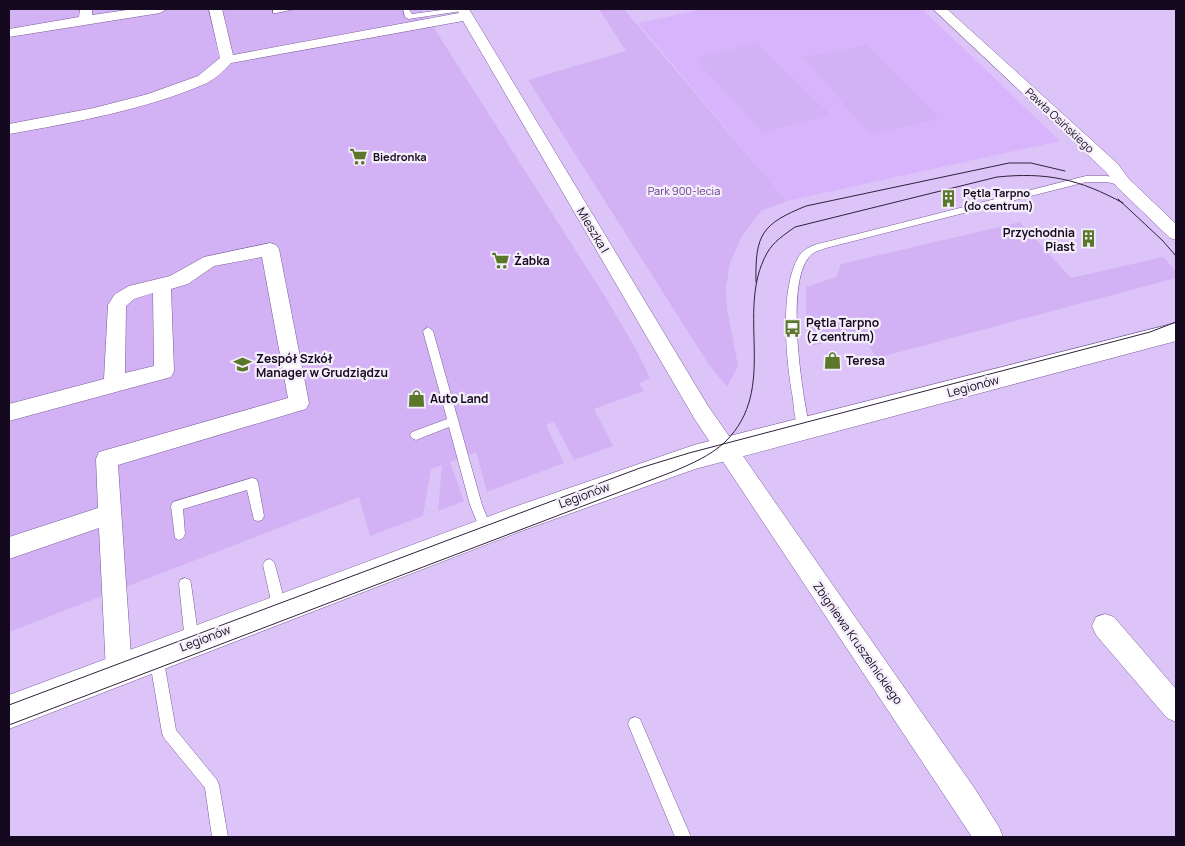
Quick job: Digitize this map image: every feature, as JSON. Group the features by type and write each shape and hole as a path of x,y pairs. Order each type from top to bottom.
{"street":[{"path":"9,33 85,15 160,9"},
{"path":"215,9 227,59"},
{"name":"Pawła Osińskiego","path":"939,9 1112,168 1123,184 1176,234"},
{"path":"9,129 95,112 153,97 203,79 215,71 227,59 236,59 464,11"},
{"name":"Mieszka I","path":"464,11 689,391 726,449"},
{"path":"114,384 117,305 120,299 129,293 178,281 210,261 270,249 299,404 107,459 119,671"},
{"path":"9,412 164,371 162,285"},
{"name":"Legionów","path":"9,712 486,532 694,457 1176,332"},
{"name":"Zbigniewa Kruszelnickiego","path":"726,449 765,509 965,798 989,837"},
{"path":"9,548 110,514"},
{"path":"1105,626 1176,709"}],"lane":[{"path":"276,11 291,9"},
{"path":"406,9 410,17 464,11"},
{"path":"804,430 792,364 793,305 795,277 803,257 810,251 829,244 1086,179 1107,179 1123,184"},
{"path":"428,331 476,505 486,532"},
{"path":"416,435 453,421"},
{"path":"179,534 177,506 252,483 258,516"},
{"path":"269,564 280,610"},
{"path":"185,584 192,643"},
{"path":"156,656 169,733 212,785 220,837"},
{"path":"635,724 683,837"}],"shaded area":[{"path":"704,9 922,9 1060,141 787,201 638,23"}],"green space":[{"path":"9,9 422,9 606,298 636,349 650,378 639,383 644,391 594,409 613,446 574,460 554,422 546,425 564,463 487,492 476,452 450,462 464,501 438,511 442,465 431,469 423,516 370,536 359,497 9,632"},
{"name":"Park 900-lecia","path":"599,9 624,9 787,201 761,211 742,236 730,263 726,288 727,309 738,366 727,387 709,365 528,80 626,51"},
{"path":"757,43 830,114 763,133 695,58"},
{"path":"867,45 939,119 870,134 803,57"},
{"path":"1020,222 1071,278 1163,257 1176,271 1176,278 877,358 861,335 811,346 806,331 806,287 836,277 841,264"}],"tram line":[{"path":"756,282 757,252 764,233 779,219 806,206 1009,163 1031,163 1065,171"},
{"path":"722,444 741,421 750,398 754,374 754,300 758,276 767,253 773,245 795,227 997,177 1032,176 1062,179 1092,188 1121,202"},
{"path":"1118,199 1121,202"},
{"path":"1121,202 1162,240 1176,256"},
{"path":"722,444 1150,332 1176,322"},
{"path":"9,705 640,468 722,444"},
{"path":"9,725 672,472 707,456 722,444"}],"place":[{"name":"Biedronka","path":"359,156"},
{"name":"Pętla Tarpno (do centrum)","path":"949,198"},
{"name":"Przychodnia Piast","path":"1089,239"},
{"name":"Żabka","path":"500,260"},
{"name":"Pętla Tarpno (z centrum)","path":"792,329"},
{"name":"Teresa","path":"832,360"},
{"name":"Zespół Szkół Manager w Grudziądzu","path":"242,365"},
{"name":"Auto Land","path":"416,398"}]}
